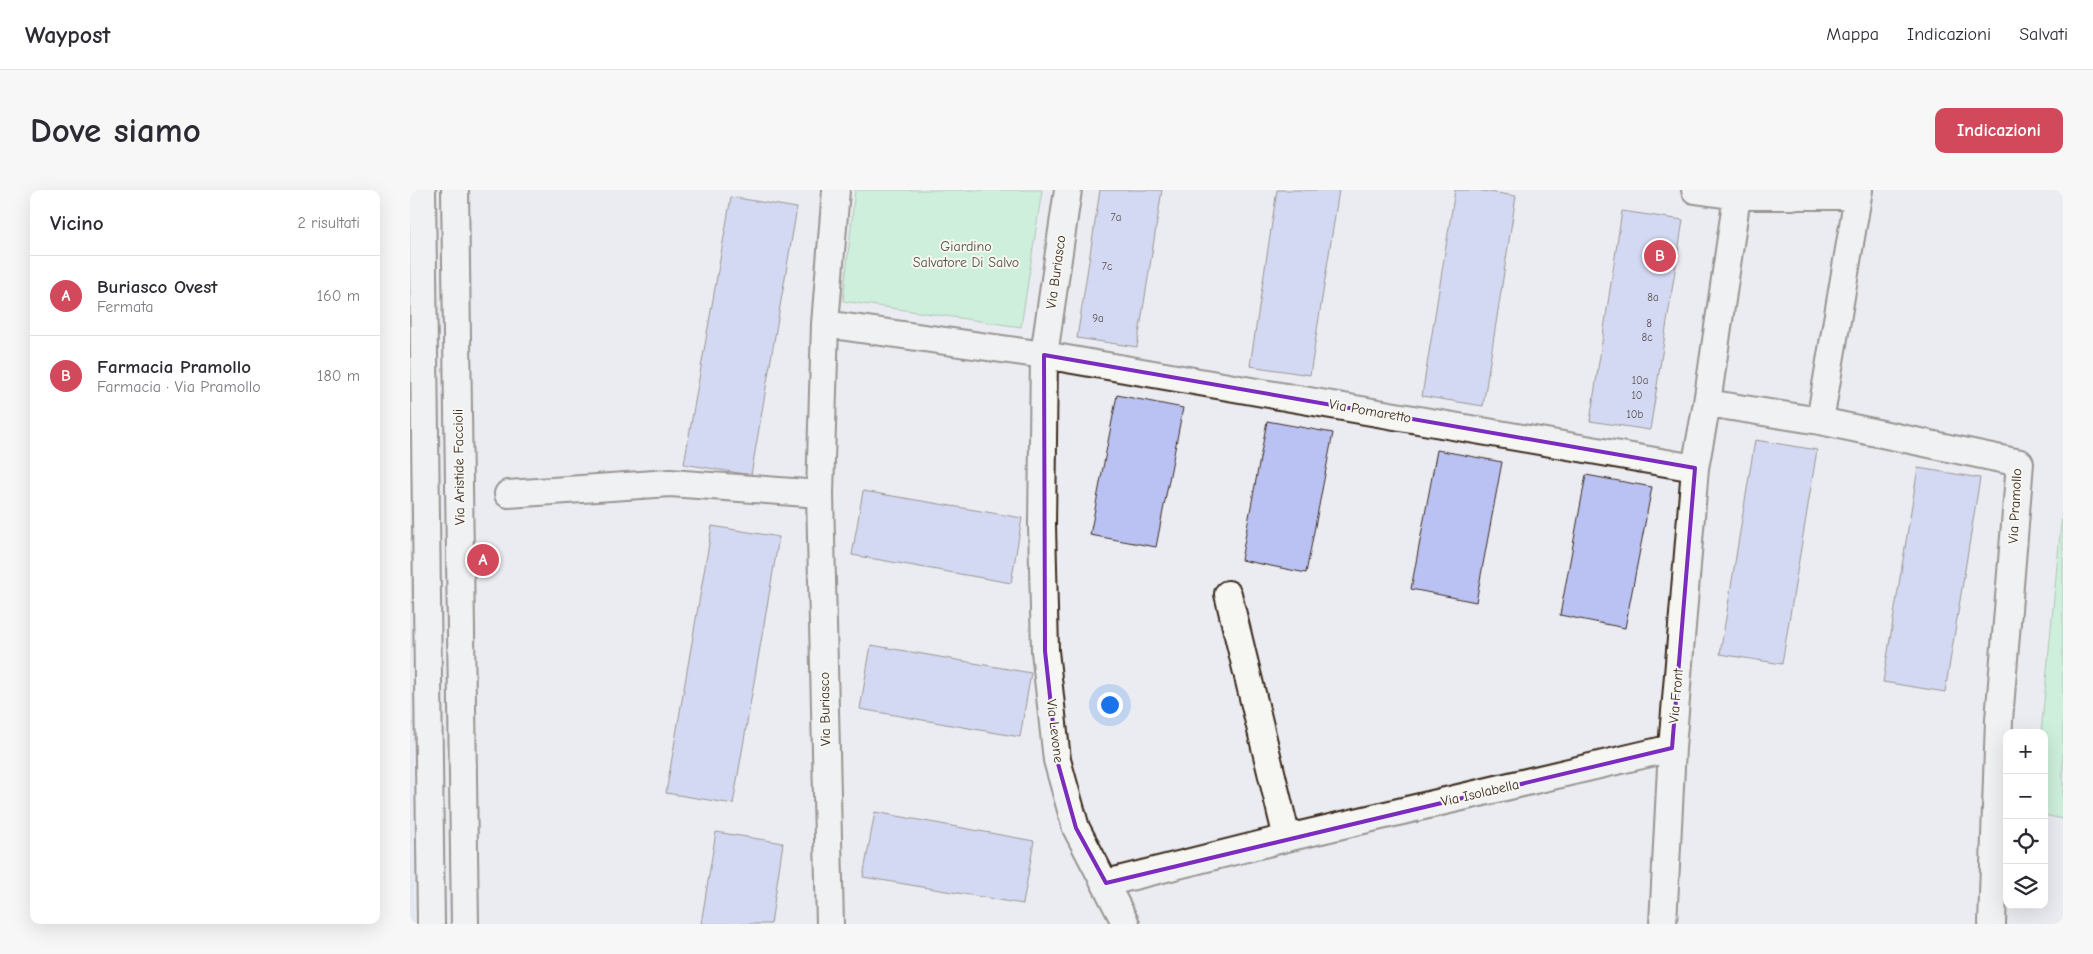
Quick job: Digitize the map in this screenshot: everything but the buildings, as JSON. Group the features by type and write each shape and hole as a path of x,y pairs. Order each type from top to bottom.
{"street":[{"path":"422,190 431,924"},
{"name":"Via Aristide Faccioli","path":"455,190 464,924"},
{"name":"Via Buriasco","path":"830,924 820,494 825,324 836,190"},
{"name":"Via Buriasco","path":"1042,524 1044,355 1068,190"},
{"path":"1695,190 1737,196 1858,193 1820,421"},
{"path":"1695,468 1737,196"},
{"path":"825,324 1044,355"},
{"name":"Via Pomaretto","path":"1044,355 1695,468"},
{"name":"Via Pramollo","path":"1706,404 1820,421 2020,463 1999,730 1992,924"},
{"name":"Via Front","path":"1663,924 1672,748 1695,468"},
{"path":"508,494 670,483 820,494"},
{"name":"Via Levone","path":"1042,524 1045,651 1057,760 1076,828 1126,924"},
{"path":"1228,594 1287,838"},
{"name":"Via Isolabella","path":"1106,883 1287,838 1672,748"}],"highlighted area":[{"path":"1044,355 1695,468 1672,748 1106,883 1076,828 1057,760 1045,651"}],"shaded area":[{"path":"410,715 414,924 410,924"}],"green space":[{"name":"Giardino Salvatore Di Salvo","path":"855,190 1042,190 1021,327 843,301"},
{"path":"2063,503 2063,819 2048,816 2048,729 2041,729"}],"place":[{"name":"Farmacia Pramollo","path":"1660,256"},
{"name":"Buriasco Ovest","path":"483,560"}]}
